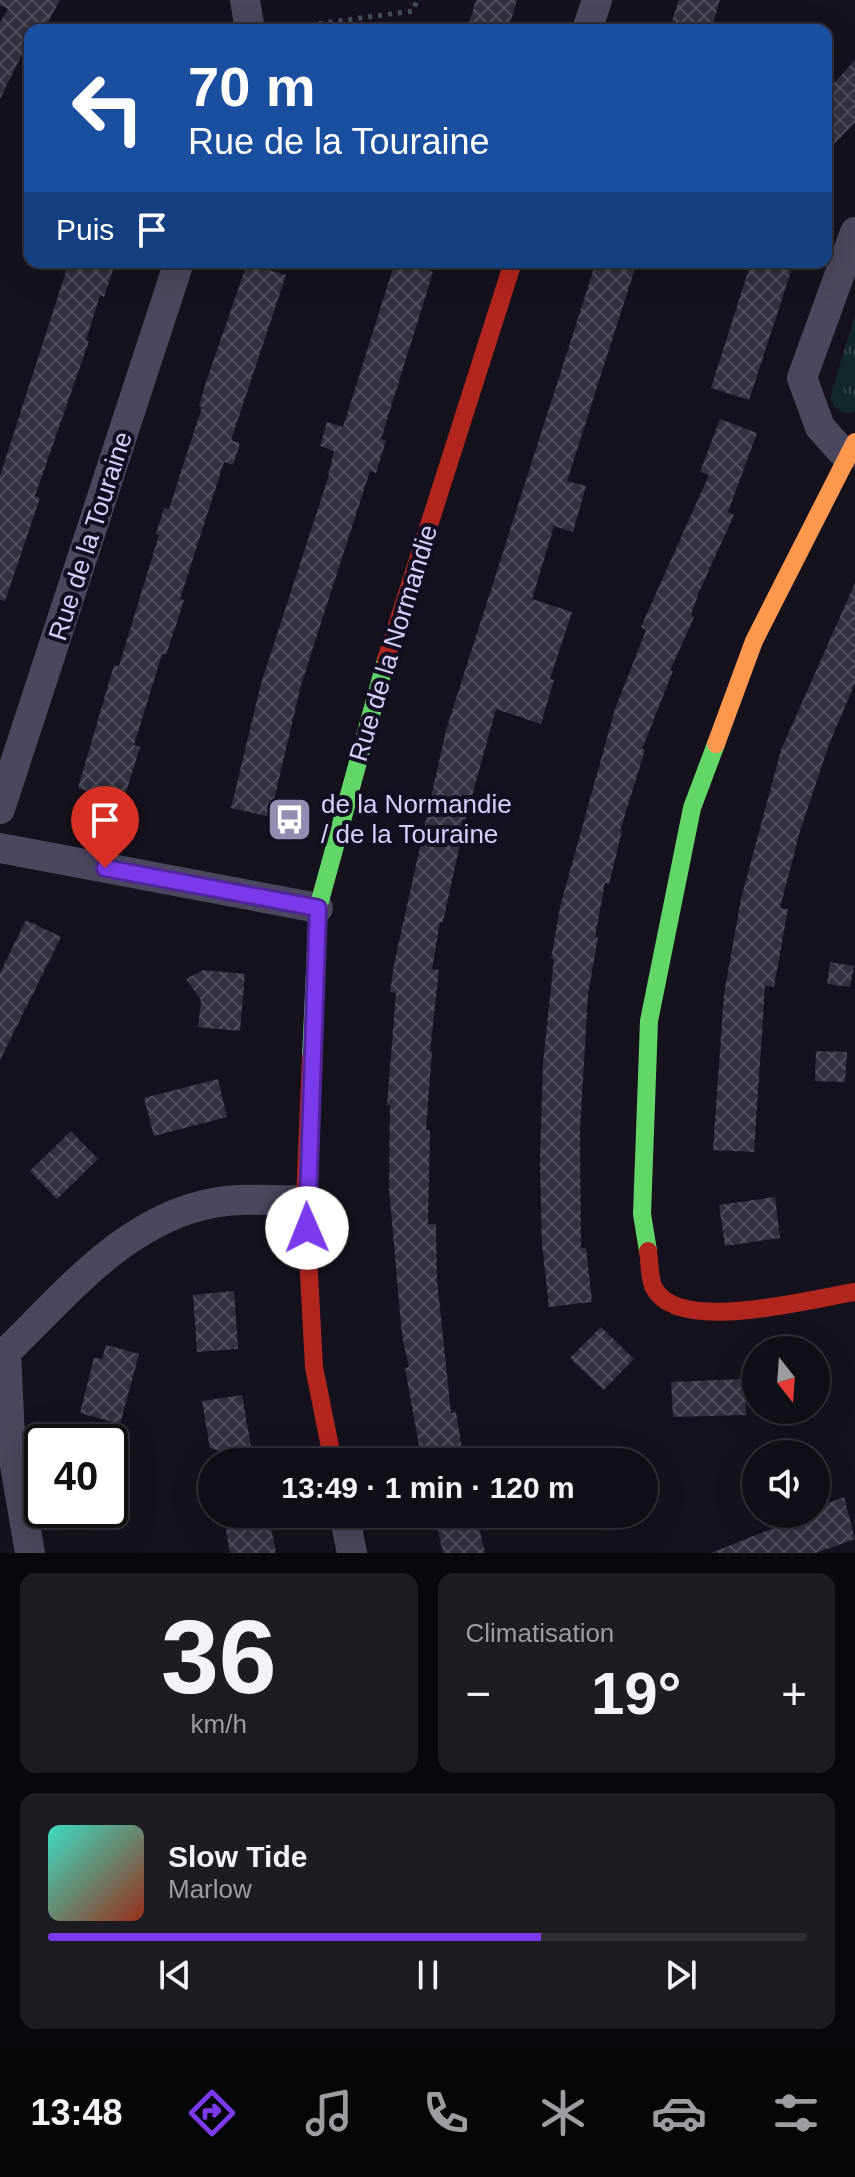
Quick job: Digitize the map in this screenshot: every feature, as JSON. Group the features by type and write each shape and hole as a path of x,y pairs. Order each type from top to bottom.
{"street":[{"path":"245,0 249,24"},
{"path":"589,24 597,0"},
{"path":"855,232 802,378 820,427 850,448 754,641 692,808 649,1021 642,1214 654,1288 674,1308 709,1314 855,1292"},
{"name":"Rue de la Touraine","path":"0,809 177,268"},
{"name":"Rue de la Normandie","path":"330,1448 314,1367 305,1200 318,908 380,678 511,268"},
{"path":"0,848 318,908"},
{"path":"30,1553 10,1436 3,1355 117,1244 167,1215 216,1202 305,1200"},
{"path":"347,1528 352,1553"}],"path":[{"path":"317,24 413,11 417,0"}],"green space":[{"path":"855,315 855,411 848,414 836,409 830,398"}],"building":[{"path":"0,0 60,0 47,24 24,24 24,50 0,99 0,22 8,9 0,5"},
{"path":"476,0 517,0 510,24 469,24"},
{"path":"679,0 720,0 713,24 672,21"},
{"path":"855,60 855,122 832,147 832,85"},
{"path":"67,268 114,268 104,297 100,295 86,340 89,341 35,496 40,498 5,601 0,600 0,476"},
{"path":"246,268 261,268 286,275 231,440 240,443 233,465 224,462 180,599 184,600 177,622 166,655 162,654 134,745 140,747 123,802 78,788 114,665 119,666 159,535 156,534 164,508 169,509 202,407 199,406"},
{"path":"393,268 418,268 433,272 381,439 386,440 376,473 370,471 301,685 270,817 231,808 261,684 327,481 334,451 320,446 327,422 343,427"},
{"path":"594,268 635,268 567,481 586,486 573,532 554,526 532,599 572,612 550,679 554,680 541,724 496,709 465,821 443,922 440,922 432,969 439,970 430,1051 426,1130 430,1130 428,1224 436,1224 437,1280 451,1413 456,1412 462,1448 419,1448 405,1368 409,1367 402,1336 389,1188 390,1105 387,1105 396,993 390,992 446,730"},
{"path":"749,268 792,268 749,400 711,388"},
{"path":"720,419 757,433 728,512 734,515 699,592 691,615 694,617 670,671 673,671 642,749 645,750 620,831 609,884 605,883 595,937 598,937 588,994 580,1130 581,1248 586,1248 592,1302 549,1307 542,1244 540,1162 543,1063 554,959 551,959 560,907 615,709 646,630 641,627 709,475 700,472"},
{"path":"855,583 855,683 828,747 800,831 780,908 788,909 774,987 765,986 754,1152 713,1150 724,994 741,899 781,750"},
{"path":"26,920 61,937 0,1060 0,973"},
{"path":"830,962 854,966 850,987 827,984"},
{"path":"203,970 245,974 240,1031 198,1027 201,1000 186,979"},
{"path":"816,1051 847,1052 845,1082 815,1081"},
{"path":"218,1079 227,1117 154,1136 144,1098"},
{"path":"71,1131 98,1159 57,1199 30,1171"},
{"path":"775,1197 780,1238 725,1246 719,1205"},
{"path":"234,1291 238,1349 197,1352 193,1295"},
{"path":"601,1327 634,1359 604,1390 570,1358"},
{"path":"106,1345 139,1354 120,1424 80,1413 94,1358 102,1359"},
{"path":"742,1379 742,1415 673,1417 671,1382"},
{"path":"242,1395 251,1448 210,1448 202,1401"},
{"path":"844,1497 855,1539 816,1553 711,1553 773,1528 830,1528 830,1502"},
{"path":"226,1528 271,1528 276,1553 230,1553"},
{"path":"437,1528 479,1528 485,1553 443,1553"}],"traffic: fast":[{"path":"311,1057 318,908 386,660"},
{"path":"648,1251 642,1214 649,1021 692,808 716,744"}],"traffic: slow":[{"path":"716,744 754,641 855,442"}],"traffic: jam":[{"path":"386,660 511,268"},
{"path":"311,1057 305,1200 314,1367 330,1448"},
{"path":"648,1251 654,1288 668,1302 689,1309 717,1312 747,1310 855,1292"}],"place":[{"name":"de la Normandie / de la Touraine","path":"290,819"}],"route":[{"path":"105,868 318,908 305,1200 307,1228"}]}
